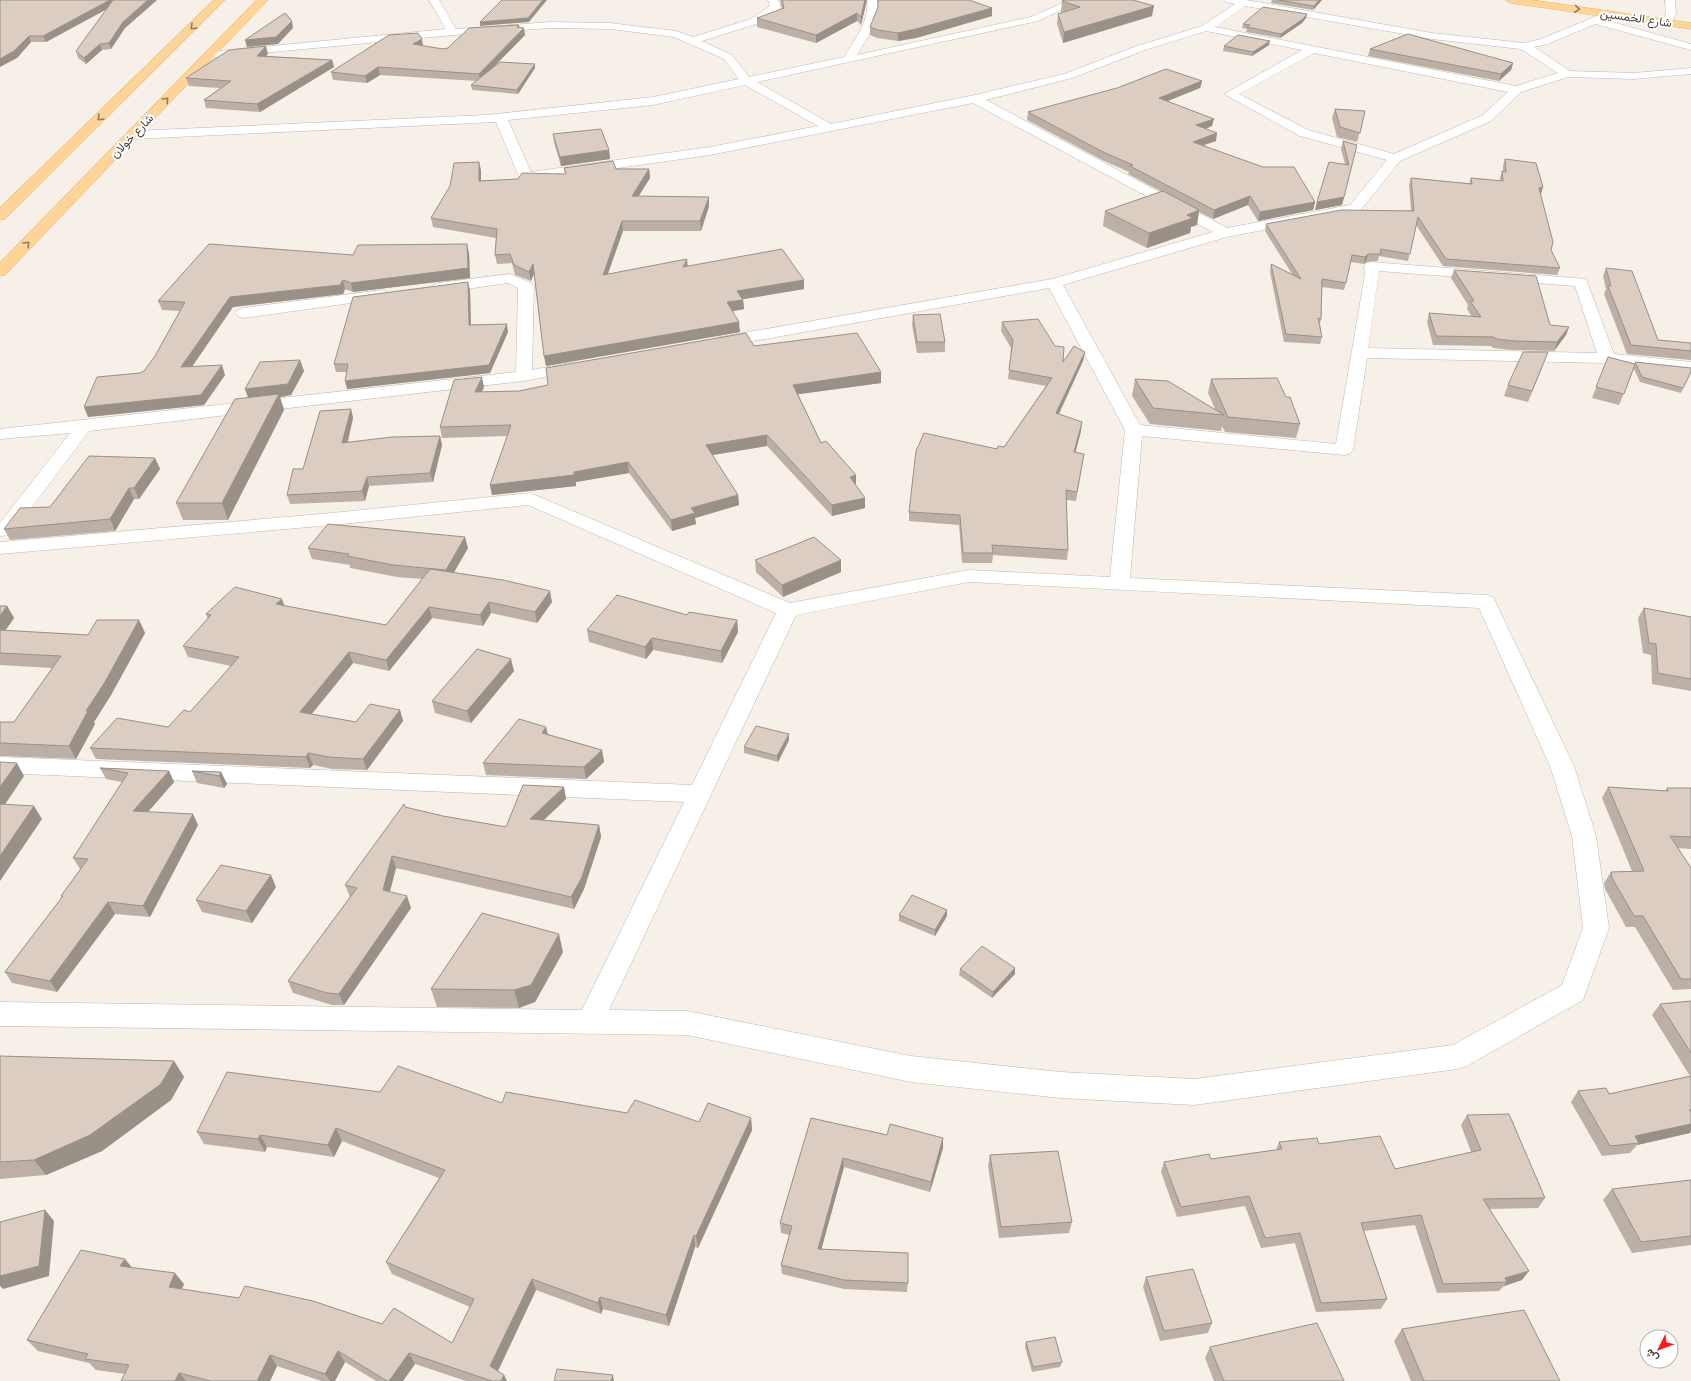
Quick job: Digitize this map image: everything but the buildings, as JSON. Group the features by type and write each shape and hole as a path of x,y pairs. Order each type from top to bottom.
{"main road":[{"path":"0,216 220,0"},
{"name":"شارع خولان","path":"3,265 133,135 263,0"},
{"name":"شارع الخمسين","path":"1510,0 1609,14 1669,18 1691,16"},
{"name":"شارع الخمسين","path":"1574,0 1669,18 1691,26"}],"street":[{"path":"434,0 453,32"},
{"path":"692,41 756,21 776,6 773,0"},
{"path":"848,60 871,20 872,0"},
{"path":"133,135 500,117 653,100 848,60 1034,19 1077,0"},
{"path":"1228,0 1432,36 1524,46 1544,42 1609,14"},
{"path":"1669,18 1670,0"},
{"path":"500,117 526,177 710,152 975,99 1068,76 1141,48 1206,28 1243,3"},
{"path":"1594,20 1691,47"},
{"path":"210,55 453,32 551,25 610,26 676,34 728,57 746,81 830,128"},
{"path":"1206,28 1517,90"},
{"path":"1524,46 1567,74"},
{"path":"1312,49 1230,94 1304,134 1395,158"},
{"path":"703,345 1054,283 1225,233 1355,208 1395,158 1487,118 1517,90 1567,74 1634,76 1691,71"},
{"path":"975,99 1225,233"},
{"path":"1134,430 1344,450 1372,274 1371,266 1581,282 1607,358"},
{"path":"424,290 510,278 526,286 524,376"},
{"path":"1054,283 1134,430 1120,583"},
{"path":"243,313 400,293"},
{"path":"1359,353 1607,358 1691,367"},
{"path":"0,434 84,426 524,376 594,364"},
{"path":"0,537 84,426"},
{"path":"0,548 332,520 530,499 788,610 970,576 1486,602 1562,766 1584,836 1596,928 1572,992 1457,1057 1194,1092 1061,1085 911,1069 687,1023 0,1014"},
{"path":"590,1022 788,610"},
{"path":"0,765 699,794"}]}
